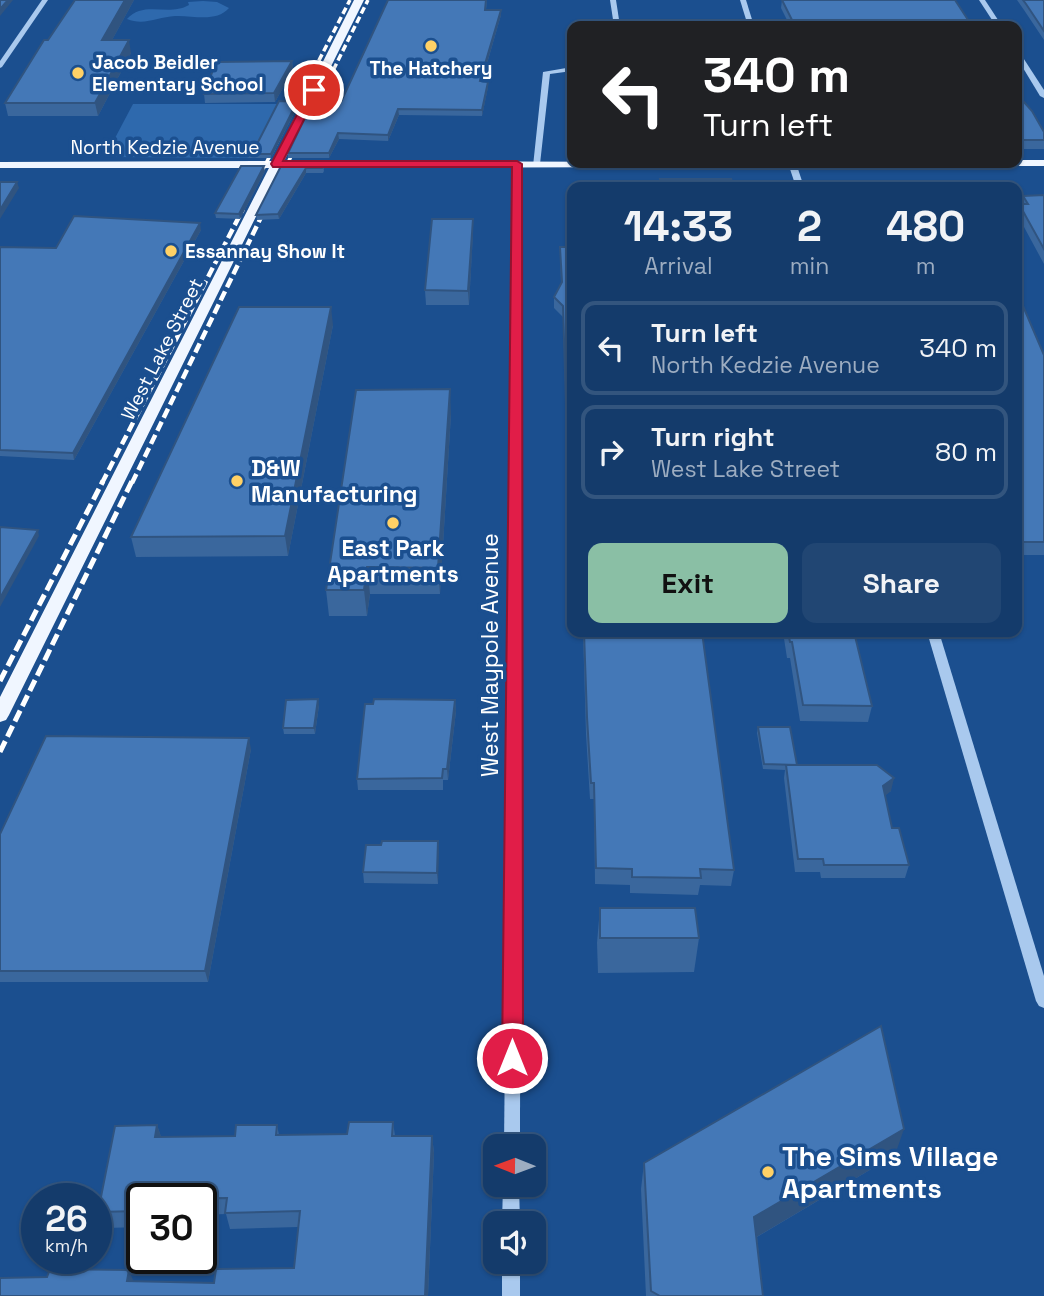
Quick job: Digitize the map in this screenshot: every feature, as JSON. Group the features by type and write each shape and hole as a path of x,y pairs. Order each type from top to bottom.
{"main road":[{"name":"West Lake Street","path":"0,715 359,0"},
{"name":"North Kedzie Avenue","path":"1022,163 1044,163"},
{"name":"North Kedzie Avenue","path":"0,165 567,164"}],"street":[{"path":"0,66 45,0"},
{"path":"613,0 616,21"},
{"path":"743,0 749,21"},
{"path":"982,0 996,21"},
{"path":"1022,61 1044,96"},
{"path":"536,164 547,72 567,70"},
{"name":"West Maypole Avenue","path":"512,1134 517,164"},
{"path":"935,637 1044,1001"},
{"path":"511,1274 511,1296"}],"shaded area":[{"path":"188,2 217,2 229,8 224,13 211,17 175,16 139,22 127,19 141,10 173,10 189,5"},
{"path":"133,104 282,104 255,158 105,157"}],"building":[{"path":"0,0 8,0 0,9"},
{"path":"75,0 125,0 102,40 129,40 95,103 5,103 44,40 48,40"},
{"name":"The Hatchery","path":"388,0 486,0 485,10 501,10 480,81 488,82 482,110 398,109 388,135 338,133 329,153 288,153 313,101 341,102"},
{"path":"782,0 955,0 969,21 792,21"},
{"path":"1023,0 1044,0 1044,31 1026,4"},
{"path":"292,61 274,93 204,94 216,62"},
{"path":"279,101 297,102 271,154 247,154 250,148 255,148"},
{"path":"1022,102 1032,111 1044,132 1044,140 1022,140"},
{"path":"241,166 264,166 239,214 215,213"},
{"path":"281,166 323,166 306,168 278,214 256,215"},
{"path":"660,179 732,179 726,182 661,182"},
{"path":"0,182 17,182 0,210"},
{"path":"1044,195 1044,249 1022,209 1022,204 1028,204 1023,196"},
{"path":"74,216 200,223 73,453 0,450 0,247 56,248"},
{"path":"432,219 473,219 468,291 425,290"},
{"path":"560,247 567,247 567,438 563,306 554,297 562,282"},
{"path":"1022,304 1044,355 1044,542 1022,542"},
{"name":"D&W Manufacturing","path":"239,307 331,307 285,536 131,537"},
{"name":"East Park Apartments","path":"450,389 438,568 367,567 364,590 326,590 356,390"},
{"path":"0,527 38,530 0,598"},
{"path":"584,637 703,637 734,870 700,869 701,878 632,877 632,869 596,868 594,783 591,783"},
{"path":"789,637 855,637 872,706 803,705"},
{"path":"318,699 314,728 283,728 286,700"},
{"path":"374,699 455,700 447,769 443,769 442,778 357,779 365,704 373,704"},
{"path":"758,727 790,727 797,765 764,764"},
{"path":"46,736 249,738 205,971 0,971 0,834"},
{"path":"786,765 877,765 894,778 883,786 892,828 899,828 909,865 824,865 823,859 798,859"},
{"path":"382,841 438,841 437,873 363,872 366,845 381,845"},
{"path":"600,908 695,908 699,938 600,938"},
{"name":"The Sims Village Apartments","path":"881,1026 904,1129 754,1217 763,1296 660,1296 651,1291 644,1163"},
{"path":"349,1122 393,1122 392,1136 432,1136 425,1296 0,1296 0,1278 47,1277 48,1274 112,1274 112,1270 126,1270 127,1281 214,1283 217,1269 294,1268 300,1211 225,1213 227,1198 217,1198 217,1183 126,1183 126,1211 112,1212 112,1183 104,1183 115,1126 157,1125 155,1137 235,1136 236,1125 277,1125 276,1135 347,1134"}],"railway":[{"path":"242,210 350,0"},
{"path":"310,117 368,0"},
{"path":"265,210 298,142"},
{"path":"102,483 243,209"},
{"path":"132,483 265,209"},
{"path":"0,681 103,481"},
{"path":"0,752 132,481"}],"place":[{"name":"The Hatchery","path":"431,46"},
{"name":"Jacob Beidler Elementary School","path":"78,73"},
{"name":"Essannay Show It","path":"171,251"},
{"name":"D&W Manufacturing","path":"237,481"},
{"name":"East Park Apartments","path":"393,523"},
{"name":"The Sims Village Apartments","path":"768,1172"}],"route":[{"path":"314,90 276,164 517,164 512,1058"}]}
